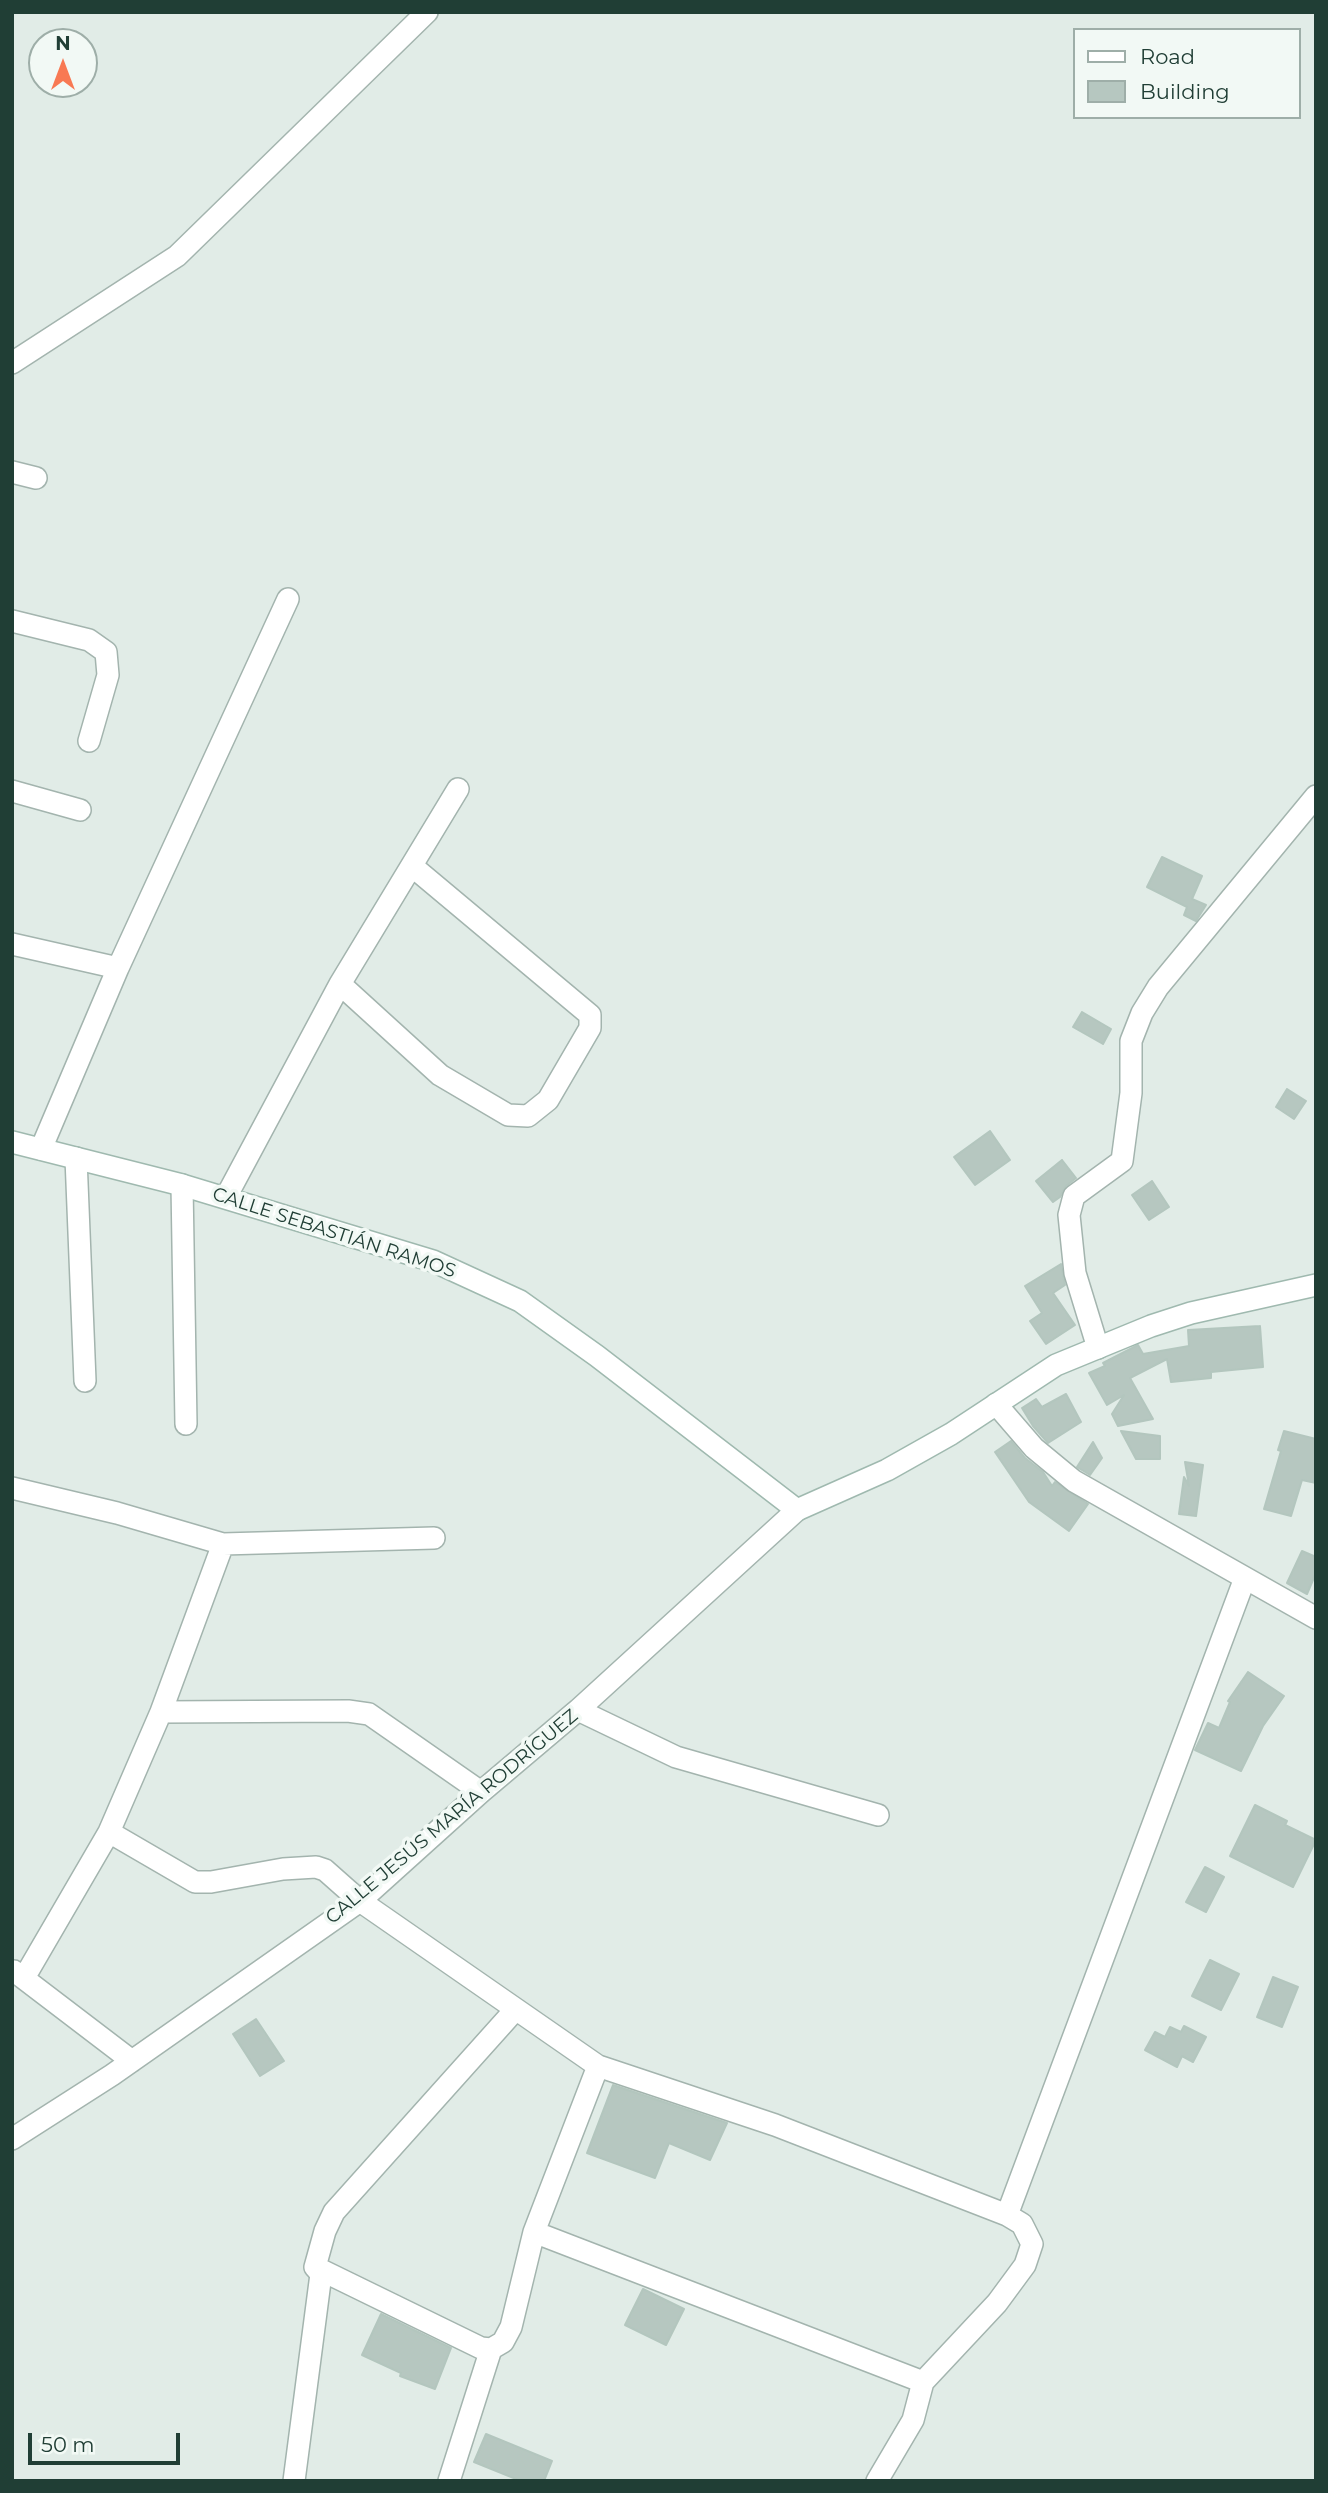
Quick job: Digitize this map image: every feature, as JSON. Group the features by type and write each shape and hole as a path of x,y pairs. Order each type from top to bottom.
{"street":[{"path":"12,363 177,256 418,14"},
{"path":"12,472 36,478"},
{"path":"41,1149 118,968 288,599"},
{"path":"12,621 89,640 106,652 108,675 89,741"},
{"path":"226,1197 340,984 458,789"},
{"path":"12,792 80,810"},
{"path":"1098,1348 1075,1273 1069,1214 1074,1196 1122,1161 1131,1093 1131,1041 1142,1013 1158,987 1316,796"},
{"path":"340,984 440,1075 508,1115 528,1115 548,1100 590,1028 590,1015 412,866"},
{"path":"12,944 118,968"},
{"name":"CALLE SEBASTIÁN RAMOS","path":"12,1142 226,1197 433,1261 520,1301 597,1356 797,1510"},
{"path":"76,1158 85,1381"},
{"path":"182,1185 186,1424"},
{"name":"CALLE JESÚS MARÍA RODRÍGUEZ","path":"12,2139 131,2061 360,1901 481,1792 578,1710 797,1510 887,1470 1056,1366 1151,1326 1191,1313 1316,1285"},
{"path":"996,1404 1034,1448 1074,1481 1316,1618"},
{"path":"12,1488 117,1513 223,1544 434,1538"},
{"path":"131,2061 18,1974 109,1832 161,1712 223,1544"},
{"path":"1007,2215 1245,1578"},
{"path":"578,1710 676,1756 878,1815"},
{"path":"161,1712 348,1711 369,1714 481,1792"},
{"path":"109,1832 195,1881 211,1882 283,1869 316,1867 332,1874 360,1901 598,2066 775,2125 1007,2215 1022,2224 1032,2244 1025,2265 997,2303 923,2382 913,2420 877,2481"},
{"path":"315,2267 325,2231 334,2212 515,2010"},
{"path":"315,2267 481,2348 491,2349 503,2342 511,2328 534,2232 598,2066"},
{"path":"534,2232 923,2382"},
{"path":"294,2481 321,2274 315,2267"},
{"path":"449,2481 491,2349"}],"building":[{"path":"1162,857 1202,876 1192,899 1206,905 1196,921 1184,915 1187,907 1147,887"},
{"path":"1082,1012 1111,1029 1103,1044 1073,1027"},
{"path":"1287,1089 1306,1101 1294,1119 1276,1107"},
{"path":"990,1131 1010,1160 975,1185 954,1157"},
{"path":"1062,1160 1076,1178 1053,1202 1036,1181"},
{"path":"1152,1181 1169,1207 1149,1220 1132,1195"},
{"path":"1061,1264 1065,1285 1053,1293 1075,1325 1046,1344 1030,1321 1042,1313 1025,1286"},
{"path":"1260,1326 1263,1367 1211,1372 1211,1378 1171,1382 1167,1359 1130,1378 1153,1419 1118,1426 1112,1414 1124,1395 1107,1405 1089,1373 1138,1345 1143,1354 1189,1346 1188,1330"},
{"path":"1066,1394 1081,1422 1048,1443 1022,1408 1036,1399 1042,1407"},
{"path":"1121,1431 1160,1436 1160,1459 1136,1459"},
{"path":"1284,1431 1316,1439 1316,1483 1302,1480 1291,1516 1264,1509"},
{"path":"1011,1441 1025,1458 1043,1472 1052,1486 1055,1482 1088,1504 1069,1531 1029,1502 995,1452"},
{"path":"1093,1442 1102,1458 1090,1475 1077,1467"},
{"path":"1185,1462 1203,1465 1196,1516 1179,1514 1184,1477 1189,1486"},
{"path":"1302,1551 1316,1557 1316,1573 1307,1594 1287,1583"},
{"path":"1248,1672 1284,1696 1263,1726 1241,1771 1195,1750 1208,1723 1219,1728 1230,1702 1228,1701"},
{"path":"1255,1805 1287,1821 1285,1825 1316,1840 1293,1887 1230,1856"},
{"path":"1205,1867 1224,1877 1206,1912 1186,1902"},
{"path":"1210,1960 1239,1974 1221,2010 1192,1996"},
{"path":"1273,1977 1298,1987 1282,2027 1257,2017"},
{"path":"256,2019 284,2061 260,2076 233,2034"},
{"path":"1184,2026 1206,2037 1193,2062 1182,2056 1177,2067 1145,2050 1155,2032 1165,2037 1170,2027 1181,2032"},
{"path":"613,2085 727,2123 710,2160 669,2143 655,2178 587,2153"},
{"path":"643,2289 684,2309 666,2345 625,2325"},
{"path":"381,2314 451,2348 435,2389 400,2376 401,2373 362,2355"},
{"path":"486,2434 552,2461 544,2481 521,2481 474,2462"}]}
